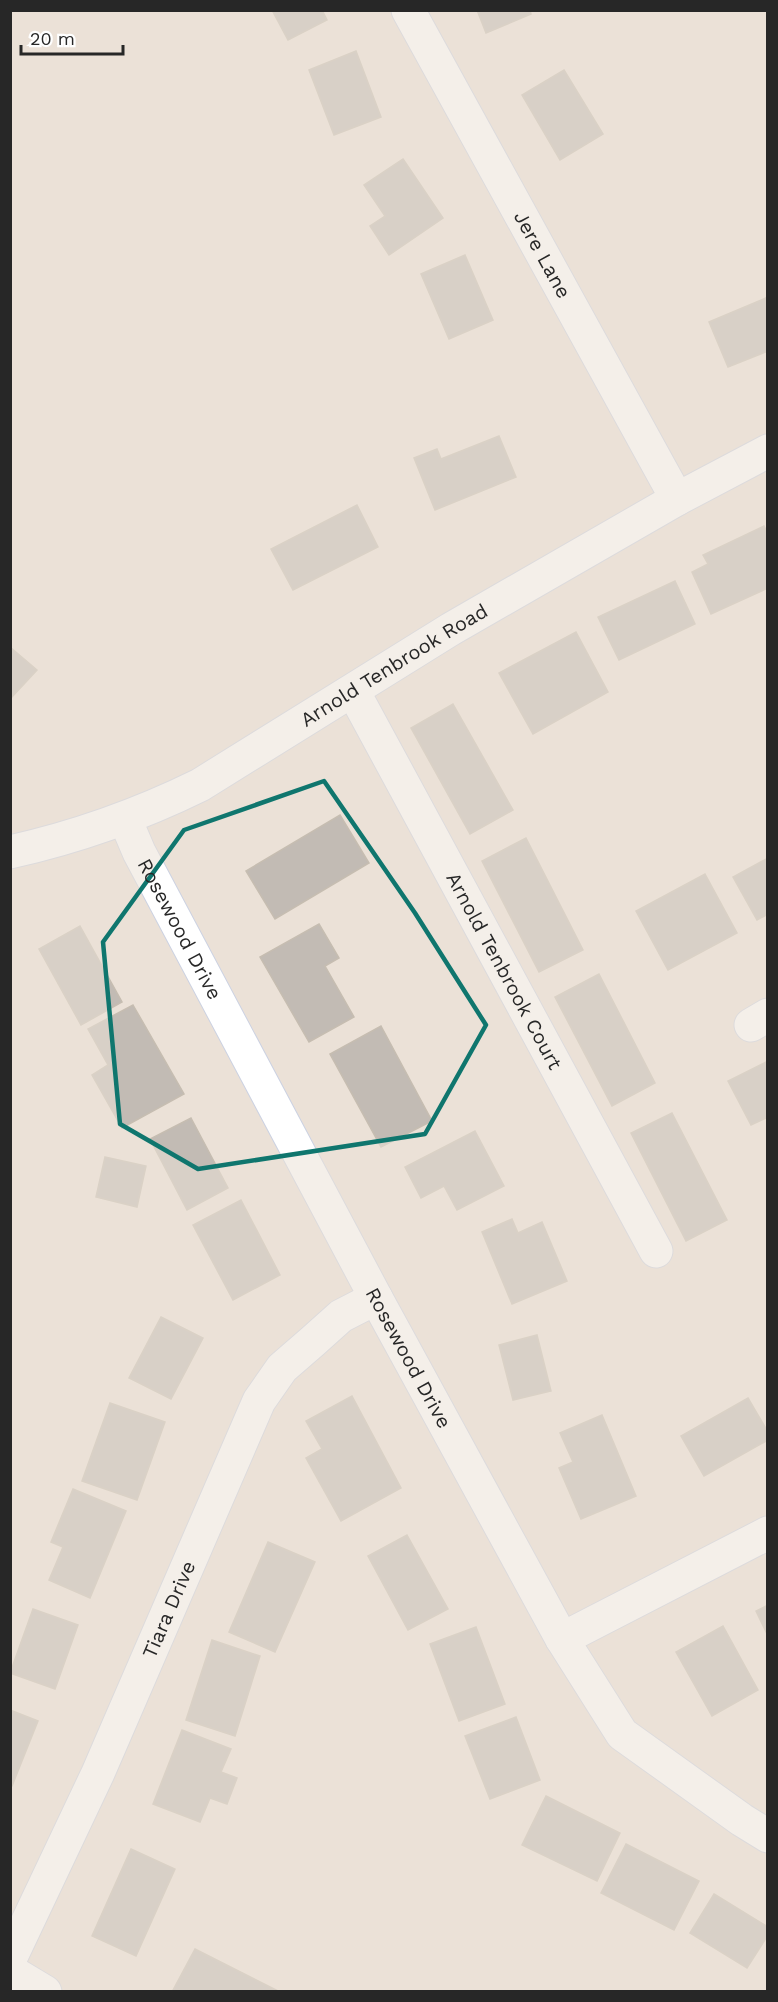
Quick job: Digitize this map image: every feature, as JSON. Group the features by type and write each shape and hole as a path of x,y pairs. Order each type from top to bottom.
{"street":[{"name":"Jere Lane","path":"408,10 677,499"},
{"name":"Arnold Tenbrook Road","path":"10,852 59,841 125,819 161,805 200,785 451,629 677,499 768,451"},
{"name":"Arnold Tenbrook Court","path":"353,691 656,1251"},
{"name":"Rosewood Drive","path":"125,819 142,858 376,1298 562,1639 622,1734 768,1836"},
{"name":"Tiara Drive","path":"10,1959 98,1773 259,1401 282,1368 304,1348 341,1316 376,1298"},
{"path":"562,1639 768,1533"},
{"path":"10,1971 45,1992"}],"highlighted area":[{"path":"324,781 415,913 486,1025 425,1134 198,1169 120,1124 103,942 184,830"}],"building":[{"path":"272,10 322,10 327,20 288,40"},
{"path":"477,10 530,10 531,14 486,33"},
{"path":"356,51 381,117 334,135 309,70"},
{"path":"564,70 603,134 560,160 522,95"},
{"path":"403,159 443,218 389,255 370,226 385,216 364,185"},
{"path":"465,255 493,320 449,339 421,274"},
{"path":"768,297 768,351 728,367 709,322"},
{"path":"499,436 516,477 435,510 414,458 437,449 441,459"},
{"path":"357,505 378,547 293,590 271,549"},
{"path":"764,526 768,534 768,588 711,614 692,572 708,564 703,555"},
{"path":"675,581 695,624 619,660 598,617"},
{"path":"576,632 608,692 533,734 499,673"},
{"path":"10,647 37,670 10,699"},
{"path":"453,704 513,810 470,834 411,728"},
{"path":"340,815 369,863 275,919 246,871"},
{"path":"526,838 583,950 539,972 482,861"},
{"path":"768,858 768,914 757,920 733,877"},
{"path":"705,874 737,933 668,970 636,911"},
{"path":"319,924 339,958 325,966 354,1017 309,1042 260,957"},
{"path":"80,926 122,1002 81,1025 39,949"},
{"path":"599,974 655,1083 612,1106 555,997"},
{"path":"133,1005 184,1094 122,1128 92,1075 108,1065 88,1029"},
{"path":"381,1026 432,1121 381,1147 330,1054"},
{"path":"768,1061 768,1117 751,1125 728,1081"},
{"path":"672,1113 727,1220 686,1241 631,1133"},
{"path":"191,1118 228,1188 187,1210 150,1139"},
{"path":"475,1131 504,1186 457,1210 444,1186 421,1198 405,1167"},
{"path":"105,1157 146,1166 137,1207 96,1197"},
{"path":"241,1200 280,1275 233,1300 193,1225"},
{"path":"512,1219 518,1233 542,1222 567,1281 512,1304 482,1232"},
{"path":"161,1317 203,1338 171,1399 129,1378"},
{"path":"537,1335 551,1391 513,1400 499,1345"},
{"path":"352,1396 401,1488 341,1521 306,1458 322,1449 306,1421"},
{"path":"748,1398 768,1432 768,1440 704,1476 681,1436"},
{"path":"110,1403 165,1422 137,1500 82,1481"},
{"path":"602,1415 636,1496 581,1519 559,1468 573,1462 560,1433"},
{"path":"73,1489 126,1511 90,1598 49,1580 63,1547 51,1542"},
{"path":"407,1535 448,1609 408,1630 368,1556"},
{"path":"268,1542 315,1562 275,1652 229,1632"},
{"path":"768,1605 768,1636 756,1611"},
{"path":"33,1609 78,1625 55,1689 10,1673"},
{"path":"723,1626 758,1690 712,1716 676,1652"},
{"path":"476,1627 505,1704 459,1721 430,1644"},
{"path":"212,1640 260,1656 235,1736 186,1720"},
{"path":"10,1710 38,1721 12,1786 10,1786"},
{"path":"516,1717 540,1780 490,1799 465,1736"},
{"path":"182,1730 231,1749 221,1772 237,1778 227,1804 210,1798 200,1822 153,1804"},
{"path":"546,1796 620,1833 597,1881 522,1845"},
{"path":"626,1844 699,1881 674,1930 601,1893"},
{"path":"131,1849 175,1869 136,1956 92,1936"},
{"path":"714,1894 768,1927 768,1935 747,1968 690,1933"},
{"path":"195,1949 280,1992 172,1992"}]}
